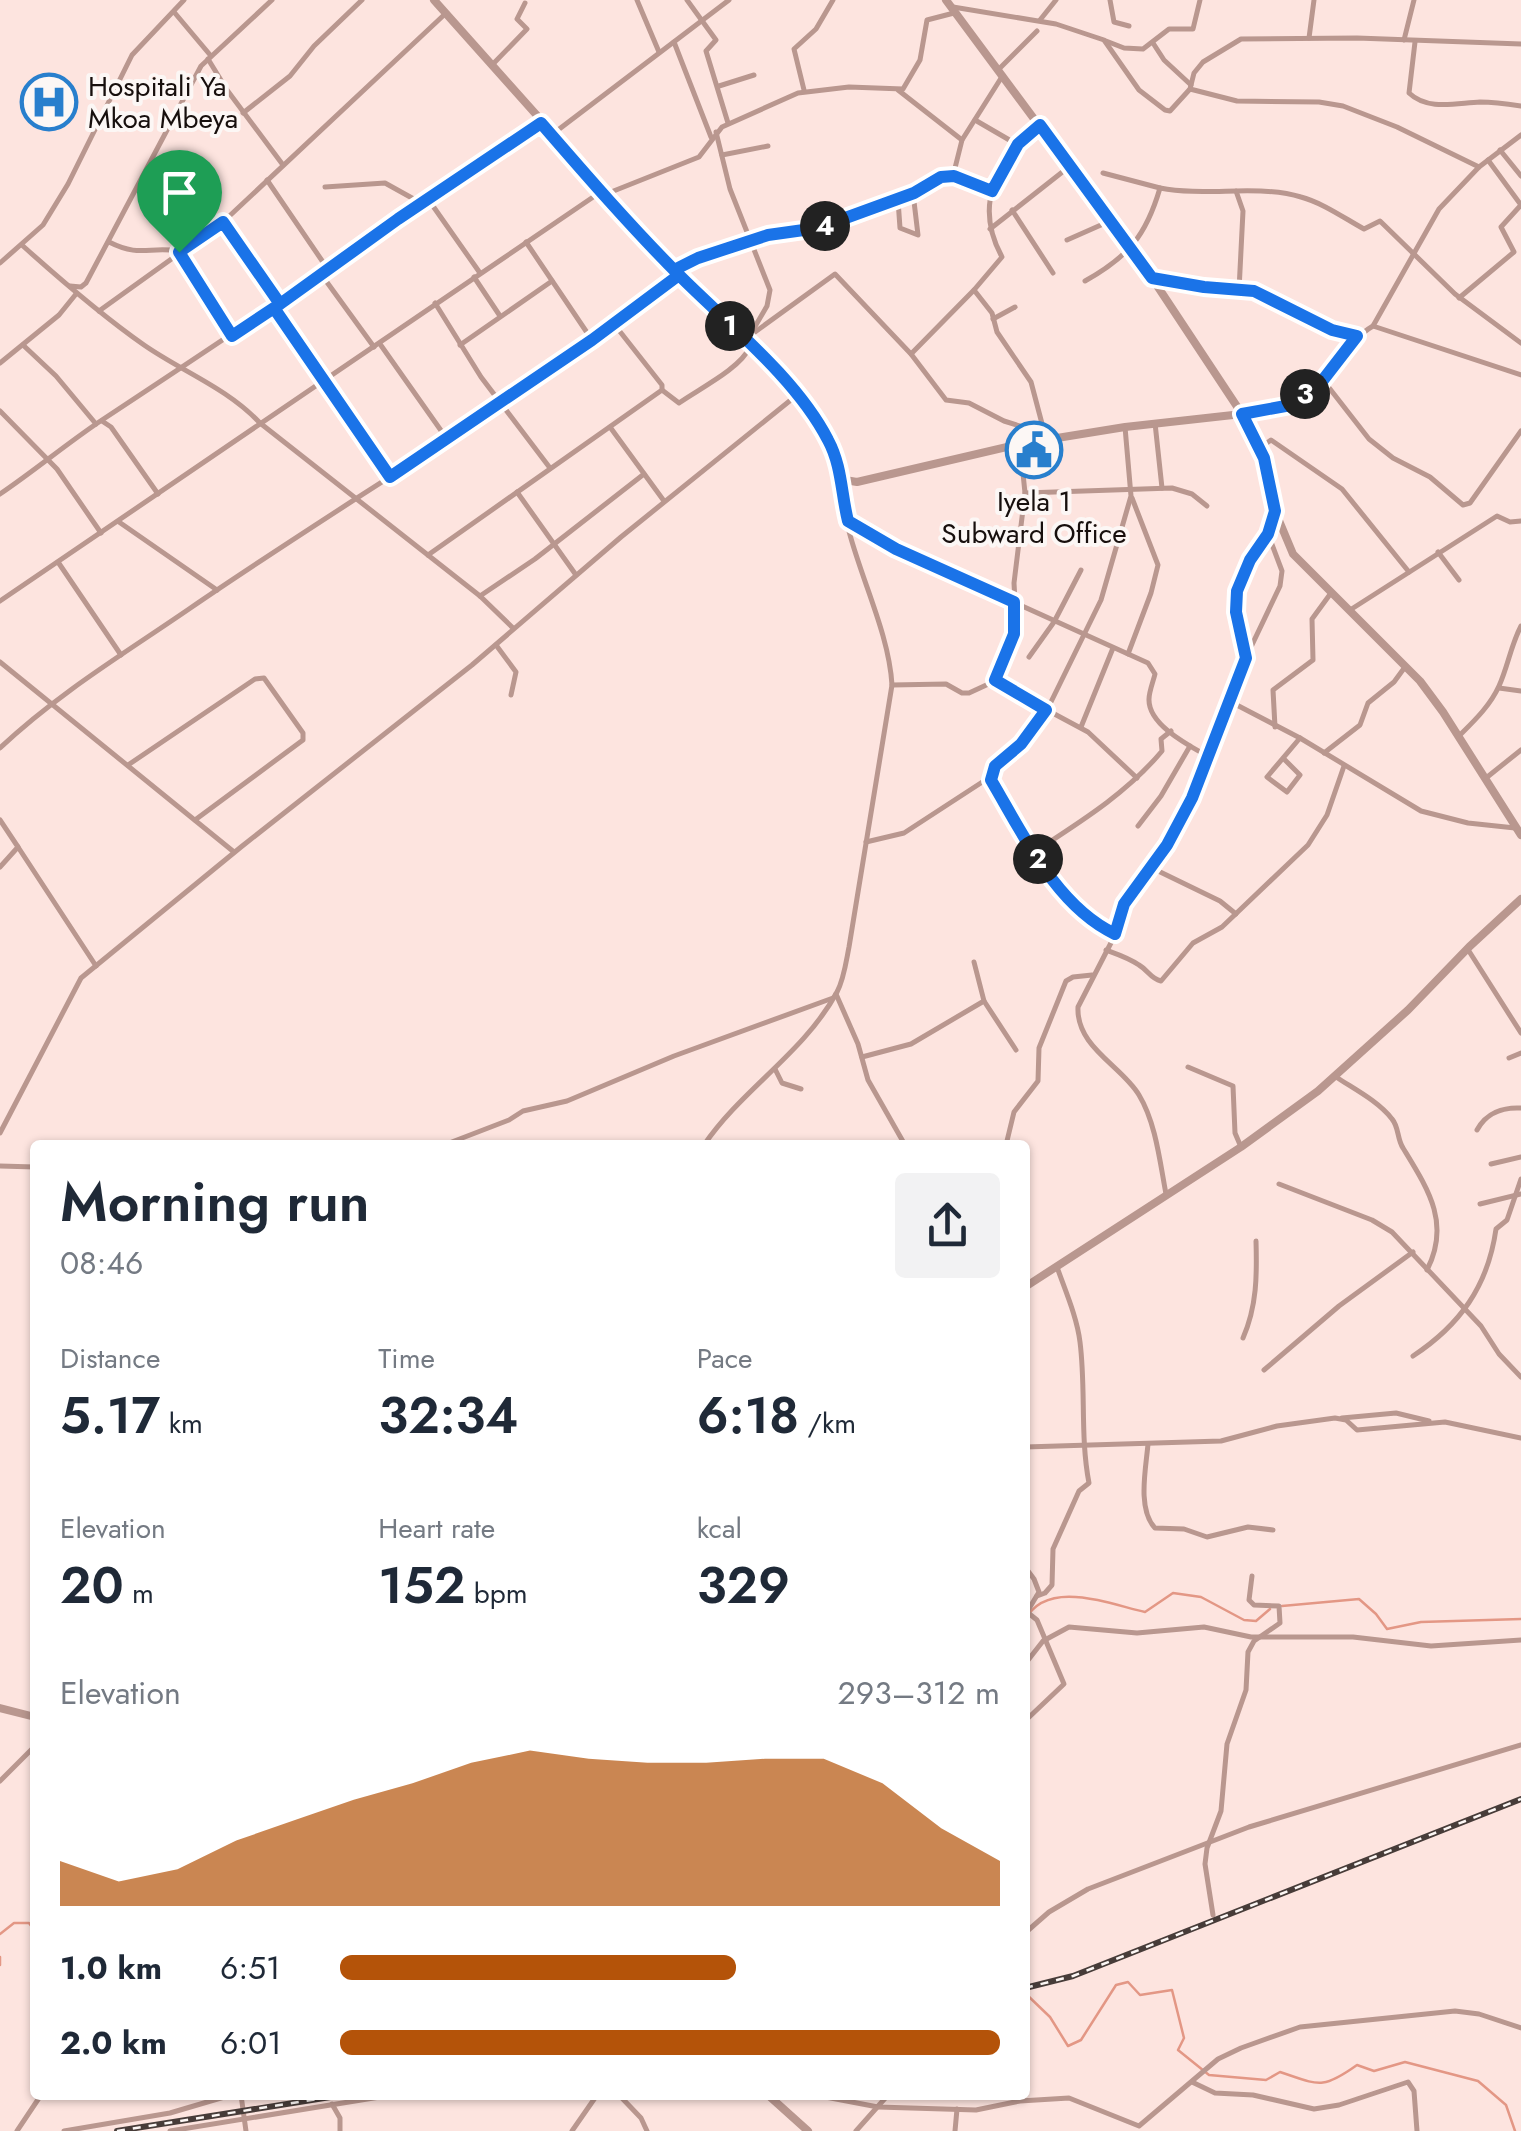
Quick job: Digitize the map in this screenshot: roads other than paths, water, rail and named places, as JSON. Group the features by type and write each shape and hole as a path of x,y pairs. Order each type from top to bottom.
{"street":[{"path":"0,263 43,225 68,184 132,55 184,0"},
{"path":"67,285 80,287 86,283 192,80 210,57 272,0"},
{"path":"243,113 290,76 314,46 362,0"},
{"path":"434,0 677,273 748,340 798,395 827,438 842,476 848,521 888,654 892,685 849,947 834,996 808,1034 734,1106 708,1140"},
{"path":"637,0 659,53"},
{"path":"687,0 716,40 706,51 728,123"},
{"path":"551,135 728,0"},
{"path":"804,92 794,49 816,29 833,0"},
{"path":"1040,20 1056,0"},
{"path":"1110,0 1112,20 1128,26"},
{"path":"0,602 435,303 604,192 699,157 714,134 728,123 804,92 849,87 898,90 906,86 920,60 926,20 950,6 1040,20 1137,49 1153,43 1169,29 1193,30 1200,0"},
{"path":"1309,38 1314,0"},
{"path":"1404,40 1414,0"},
{"path":"491,66 527,29 517,19 526,4"},
{"path":"950,6 1152,278 1242,414 1260,448 1275,511 1293,554 1420,681 1517,826"},
{"path":"173,11 210,57 243,113 283,165"},
{"path":"99,311 223,222 446,14"},
{"path":"954,176 962,140 1001,72 1037,32"},
{"path":"1104,40 1139,90 1165,110 1170,110 1191,87 1203,62 1241,38 1521,44"},
{"path":"1415,41 1409,93 1414,98 1438,105 1480,102 1521,106"},
{"path":"614,324 662,390 679,403 746,356 748,340 767,306 770,290 730,189 714,134 674,42"},
{"path":"1153,43 1191,87 1237,101 1343,106 1398,127 1480,167"},
{"path":"718,86 754,75"},
{"path":"898,90 962,140"},
{"path":"975,120 1018,144"},
{"path":"0,494 541,123"},
{"path":"911,354 1002,257 992,242 989,199 1018,144 1040,125"},
{"path":"842,476 856,482 1046,437 1291,405 1323,380 1357,336 1373,326 1439,209 1480,167 1521,136"},
{"path":"722,155 768,146"},
{"path":"1500,150 1521,176"},
{"path":"1460,298 1514,250 1501,225 1520,205 1488,160"},
{"path":"990,229 1070,166"},
{"path":"1103,173 1160,188 1204,194 1236,191 1302,197 1364,229 1380,221 1460,298 1521,344"},
{"path":"0,748 52,703 592,340 694,259 752,240 818,228 914,193 941,177 954,176 992,191"},
{"path":"267,180 324,271 448,440"},
{"path":"325,187 386,182 425,201 477,275 500,316"},
{"path":"1084,281 1118,262 1142,235 1160,188"},
{"path":"1236,191 1243,211 1238,290"},
{"path":"898,199 900,228 918,235 914,193"},
{"path":"1012,210 1054,273"},
{"path":"1067,240 1110,221"},
{"path":"223,222 323,382 390,477"},
{"path":"109,242 134,252 179,252 232,336"},
{"path":"526,242 592,340"},
{"path":"23,246 76,294 144,345 234,398 260,423 480,596 513,628"},
{"path":"748,340 835,274 911,354 946,400 969,404 1046,437"},
{"path":"1152,278 1263,294 1332,330 1357,336"},
{"path":"460,344 553,281"},
{"path":"974,290 990,309 997,332 1024,368 1036,392 1046,437"},
{"path":"0,363 58,316 76,294"},
{"path":"435,303 500,402 550,468"},
{"path":"993,319 1015,307"},
{"path":"1373,326 1521,374"},
{"path":"22,345 99,423 112,426 158,494"},
{"path":"1323,380 1369,439 1464,505 1475,496 1521,431"},
{"path":"428,554 662,390"},
{"path":"0,1134 74,987 96,966 496,645 664,501 798,395"},
{"path":"0,411 48,460 101,533"},
{"path":"1156,423 1162,488"},
{"path":"610,427 664,501"},
{"path":"1125,427 1131,492 1158,565 1128,654"},
{"path":"1260,448 1271,440 1332,480 1409,572"},
{"path":"892,685 946,684 970,694 995,680 1014,634 1026,493 1020,444"},
{"path":"480,596 644,474"},
{"path":"1026,493 1162,488 1183,490 1207,506"},
{"path":"517,492 576,575"},
{"path":"866,842 904,833 991,777 995,766 1021,744 1046,710 1101,600 1131,492"},
{"path":"1246,658 1236,612 1237,591 1250,560 1268,534 1275,511"},
{"path":"1350,610 1497,516 1510,522 1521,521"},
{"path":"848,521 896,549 1086,633 1152,668 1155,674 1150,709 1163,726 1209,757"},
{"path":"118,522 217,590"},
{"path":"1166,1194 1154,1136 1139,1094 1097,1050 1080,1026 1078,1008 1115,934 1124,904 1180,822 1246,658 1258,639 1282,578 1268,534"},
{"path":"1438,552 1459,580"},
{"path":"58,562 121,656"},
{"path":"1030,657 1054,622 1081,570"},
{"path":"1276,727 1273,690 1313,660 1312,618 1331,593"},
{"path":"1459,736 1498,688 1521,626"},
{"path":"496,645 516,672 512,694"},
{"path":"1081,727 1113,648"},
{"path":"1,664 234,852"},
{"path":"1324,753 1360,726 1368,703 1394,682 1405,666"},
{"path":"128,765 255,678 264,678 304,733 303,740 195,820"},
{"path":"995,680 1081,727 1137,778"},
{"path":"1498,688 1521,692"},
{"path":"1231,702 1300,738 1421,811 1447,819 1517,826"},
{"path":"1034,852 1090,816 1137,778 1162,751 1161,738 1171,731"},
{"path":"1284,758 1300,774 1287,792 1268,777 1300,738"},
{"path":"1138,826 1190,746"},
{"path":"1484,780 1521,750"},
{"path":"1106,950 1131,960 1160,981 1193,943 1222,927 1308,844 1327,815 1344,766"},
{"path":"991,777 1057,887 1091,920 1115,934"},
{"path":"0,820 96,966"},
{"path":"0,867 18,848"},
{"path":"1152,868 1220,901 1236,914"},
{"path":"1030,1284 1241,1147 1336,1077 1521,899"},
{"path":"1467,948 1521,1033"},
{"path":"974,962 984,1001 1016,1050"},
{"path":"1007,1140 1014,1112 1038,1081 1039,1048 1066,981 1092,975"},
{"path":"834,996 862,1056 868,1080 902,1140"},
{"path":"457,1140 523,1111 568,1101 834,996"},
{"path":"862,1056 911,1044 984,1001"},
{"path":"1509,1058 1521,1053"},
{"path":"1188,1067 1232,1086 1235,1133 1241,1147"},
{"path":"774,1069 782,1082 801,1089"},
{"path":"1336,1077 1392,1120 1400,1143 1419,1172 1438,1224 1438,1245 1427,1270"},
{"path":"1478,1130 1496,1112 1521,1108"},
{"path":"1491,1164 1521,1157"},
{"path":"0,1166 30,1167"},
{"path":"1413,1356 1453,1327 1464,1311 1493,1250 1496,1229 1507,1220 1521,1179"},
{"path":"1280,1184 1372,1220 1413,1252 1481,1326 1498,1354 1521,1377"},
{"path":"1480,1204 1518,1194"},
{"path":"1243,1338 1256,1286 1256,1241"},
{"path":"1264,1370 1338,1306 1413,1252"},
{"path":"1030,1608 1038,1596 1050,1589 1052,1550 1079,1491 1089,1485 1080,1342 1056,1266"},
{"path":"1030,1446 1222,1440 1277,1426 1396,1413 1433,1423"},
{"path":"1339,1418 1362,1430 1454,1422 1521,1438"},
{"path":"1148,1444 1144,1494 1149,1522 1155,1528 1184,1529 1208,1538 1248,1527 1273,1530"},
{"path":"1030,1575 1038,1586 1038,1596"},
{"path":"1213,1915 1205,1875 1208,1844 1221,1811 1230,1734 1246,1690 1248,1652 1260,1637 1278,1626 1281,1615 1279,1606 1254,1605 1249,1600 1252,1576"},
{"path":"1030,1614 1036,1618 1064,1684 1030,1716"},
{"path":"1030,1658 1043,1641 1069,1627 1137,1633 1211,1627 1260,1637 1354,1638 1431,1646 1521,1640"},
{"path":"0,1708 30,1716"},
{"path":"1030,1925 1088,1889 1304,1808 1521,1745"},
{"path":"0,1781 30,1751"},
{"path":"844,2100 878,2106 976,2110 1020,2101 1068,2098 1139,2126 1232,2051 1307,2026 1455,2011 1479,2014 1521,2028"},
{"path":"1191,2081 1215,2093 1252,2095 1314,2108 1408,2082 1414,2092 1417,2131"},
{"path":"17,2131 38,2100"},
{"path":"64,2131 170,2114 215,2100"},
{"path":"241,2100 246,2131"},
{"path":"170,2131 359,2100"},
{"path":"572,2131 594,2100"},
{"path":"624,2100 647,2131"},
{"path":"774,2100 808,2131"},
{"path":"856,2131 883,2100"},
{"path":"332,2104 340,2118 340,2131"},
{"path":"955,2131 957,2108"}],"waterway":[{"path":"1030,1614 1048,1600 1063,1597 1097,1600 1145,1612 1173,1593 1201,1597 1244,1620 1256,1621 1270,1609"},
{"path":"1282,1606 1359,1599 1387,1629 1421,1622 1521,1619"},
{"path":"0,1934 14,1923 30,1924"},
{"path":"0,1957 0,1965"},
{"path":"1030,1998 1050,2017 1068,2046 1081,2040 1116,1985 1128,1982 1140,1995 1172,1990 1184,2038 1178,2050 1209,2075 1266,2080 1280,2072 1320,2083 1357,2065 1374,2071 1405,2062 1478,2081 1506,2105 1515,2131"}],"railway":[{"path":"1030,1987 1073,1976 1521,1799"},
{"path":"117,2131 312,2100"}],"place":[{"name":"Hospitali Ya Mkoa Mbeya","path":"49,102"},
{"name":"Iyela 1 Subward Office","path":"1034,450"}]}
